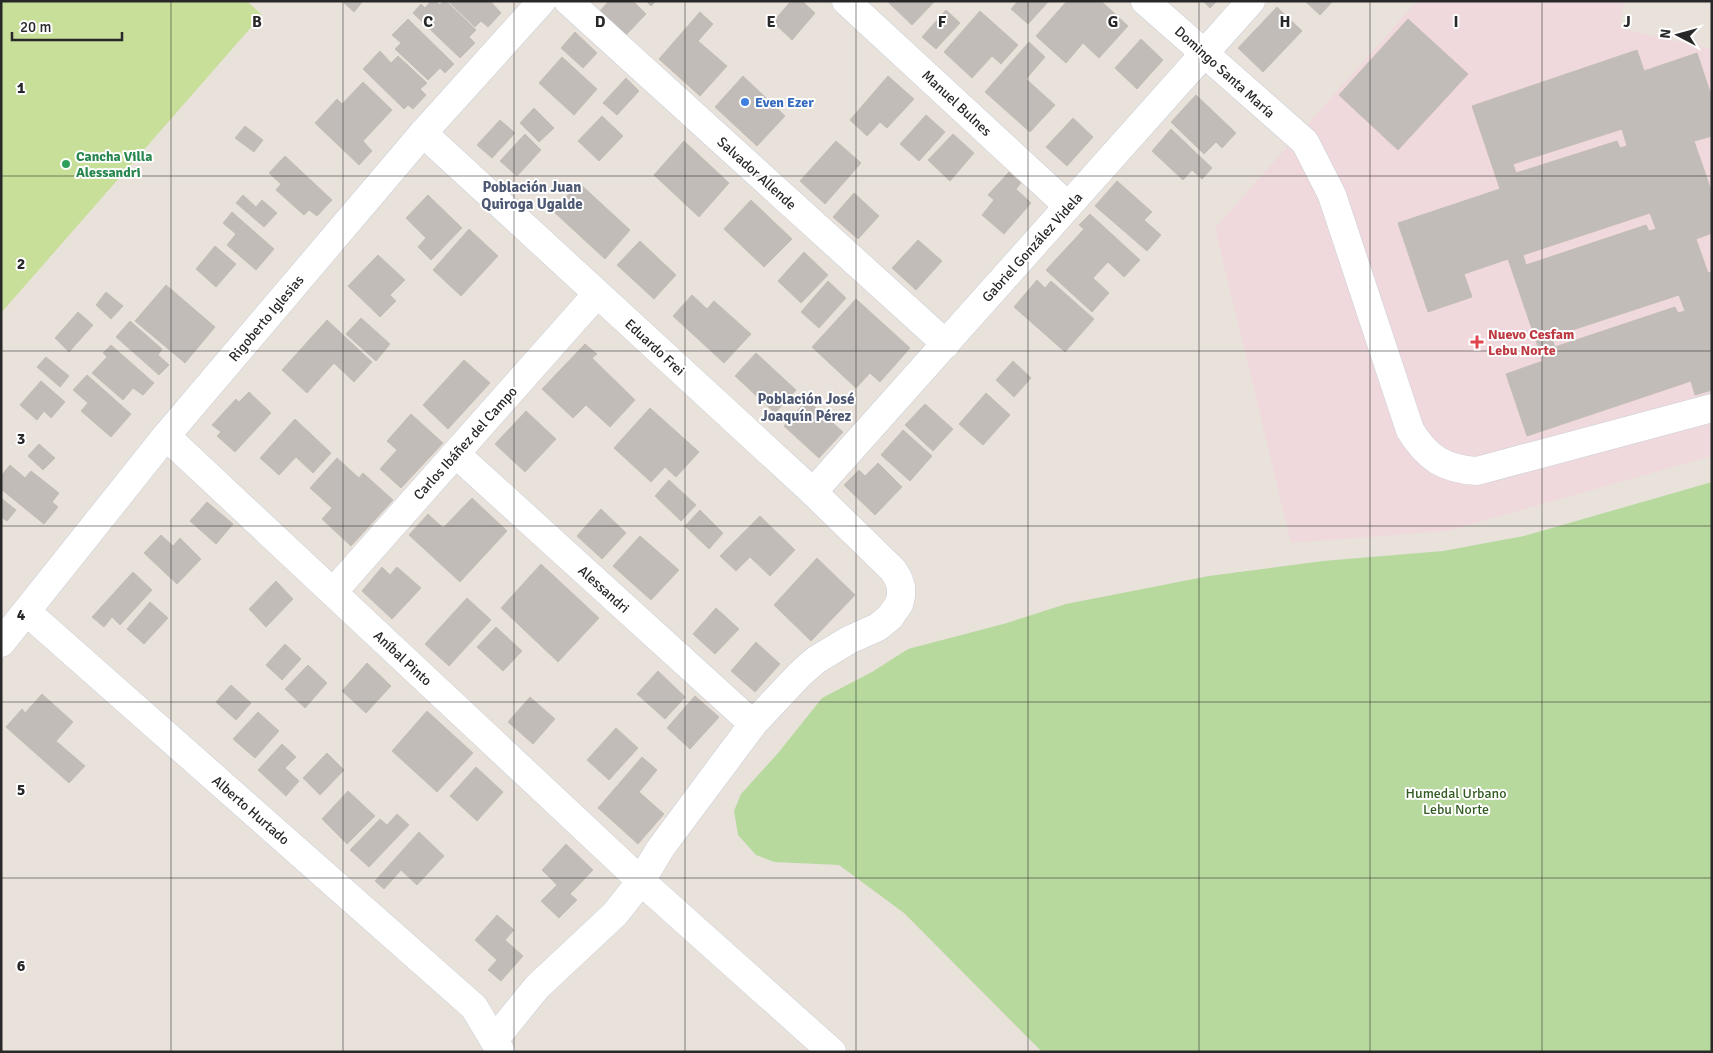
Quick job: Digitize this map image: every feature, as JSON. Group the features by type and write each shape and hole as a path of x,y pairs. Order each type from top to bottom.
{"street":[{"name":"Rigoberto Iglesias","path":"1,643 166,436 423,134 542,1"},
{"name":"Salvador Allende","path":"568,1 946,344"},
{"name":"Manuel Bulnes","path":"846,1 1068,206"},
{"name":"Domingo Santa María","path":"1146,1 1305,142 1332,195 1410,430 1419,445 1431,457 1446,466 1461,470 1477,471 1712,408"},
{"name":"Gabriel González Videla","path":"814,492 1251,1"},
{"name":"Eduardo Frei","path":"423,134 814,492 893,570 901,587 899,604 890,617 878,627 849,640 816,660 800,674 753,724 660,849 641,881 615,914 537,987 497,1046"},
{"name":"Carlos Ibáñez del Campo","path":"333,592 597,294"},
{"name":"Aníbal Pinto","path":"166,436 641,881 832,1052"},
{"name":"Alessandri","path":"456,454 753,724"},
{"name":"Alberto Hurtado","path":"27,612 474,1007 497,1046"}],"shaded area":[{"name":"Nuevo Cesfam Lebu Norte","path":"1417,1 1624,1 1620,28 1712,49 1712,456 1447,531 1291,543 1215,228"}],"green space":[{"name":"Cancha Villa Alessandri","path":"1,1 247,1 262,15 1,313"},
{"name":"Humedal Urbano Lebu Norte","path":"1712,482 1712,1052 1042,1052 904,913 839,865 774,862 756,855 738,835 734,811 741,794 779,752 822,698 872,672 908,649 1007,623 1066,604 1209,576 1323,561 1443,551 1524,536"}],"building":[{"path":"342,1 363,1 354,12"},
{"path":"431,1 436,1 440,5 443,1 446,1 476,30 469,37 475,43 460,58 413,13 421,4 425,8"},
{"path":"448,1 490,1 501,13 488,27 481,21 475,27"},
{"path":"609,1 633,1 646,14 625,36 599,12"},
{"path":"646,1 656,1 651,6"},
{"path":"791,1 802,1 815,13 792,40 773,22"},
{"path":"887,1 935,1 912,25"},
{"path":"1018,1 1049,1 1028,24 1011,9"},
{"path":"1067,1 1101,1 1128,26 1099,58 1083,43 1066,63 1036,36"},
{"path":"1203,1 1217,1 1210,8"},
{"path":"1305,1 1333,1 1320,15"},
{"path":"1277,7 1302,31 1263,72 1238,48"},
{"path":"946,10 960,23 936,49 922,37"},
{"path":"980,11 1018,45 1001,64 992,56 972,78 944,52"},
{"path":"700,12 713,24 698,41 727,66 700,96 659,59"},
{"path":"408,19 454,64 445,73 440,68 428,80 395,49 401,43 392,35"},
{"path":"1408,19 1468,74 1398,150 1339,95"},
{"path":"575,32 597,53 583,68 561,48"},
{"path":"1141,39 1163,60 1137,89 1115,68"},
{"path":"1029,42 1045,57 1026,79 1055,105 1030,132 985,92"},
{"path":"1637,50 1644,71 1697,53 1712,98 1712,136 1694,141 1712,193 1712,233 1696,239 1708,273 1712,272 1712,390 1695,395 1691,381 1527,436 1506,374 1543,361 1508,259 1464,274 1472,297 1428,312 1398,223 1500,189 1472,106","holes":["1622,129 1627,146 1620,148 1617,141 1516,173 1513,164","1650,213 1656,229 1649,231 1646,225 1526,265 1523,255","1679,295 1685,311 1678,313 1675,307 1555,347 1551,337"]},
{"path":"380,51 391,63 398,56 427,83 420,89 426,95 413,109 408,105 404,109 363,69"},
{"path":"562,57 597,89 574,115 539,83"},
{"path":"743,76 785,116 757,146 715,107"},
{"path":"888,76 914,99 887,128 880,122 867,136 850,120"},
{"path":"626,78 639,91 617,115 603,103"},
{"path":"363,82 392,110 363,141 372,151 359,165 315,123 337,99 342,104"},
{"path":"1196,95 1236,133 1222,148 1216,142 1204,154 1171,122"},
{"path":"534,108 554,128 539,142 520,123"},
{"path":"926,115 945,132 919,161 900,144"},
{"path":"602,116 623,136 599,161 578,141"},
{"path":"1073,118 1093,137 1067,166 1046,147"},
{"path":"500,120 515,133 492,158 477,145"},
{"path":"245,126 263,140 254,152 235,138"},
{"path":"1171,129 1212,168 1202,179 1192,170 1183,180 1152,151"},
{"path":"525,134 541,150 517,176 500,161"},
{"path":"953,134 974,153 950,181 928,160"},
{"path":"684,141 729,183 699,217 654,175"},
{"path":"836,141 861,163 825,204 800,181"},
{"path":"285,156 332,200 317,216 309,210 304,215 276,190 281,184 269,173"},
{"path":"1009,172 1021,183 1016,189 1031,203 1004,234 982,215 994,200 988,195"},
{"path":"1117,181 1152,212 1144,220 1161,235 1147,251 1095,206"},
{"path":"579,183 630,230 605,259 553,211"},
{"path":"854,193 879,216 858,239 833,217"},
{"path":"243,195 256,207 262,200 277,213 264,227 236,203"},
{"path":"428,195 462,228 431,260 418,247 426,238 406,218"},
{"path":"751,200 792,239 764,267 724,229"},
{"path":"232,212 274,249 256,270 227,245 236,234 223,223"},
{"path":"1090,214 1140,260 1124,277 1108,262 1093,278 1109,293 1092,312 1046,270 1084,229 1079,225"},
{"path":"469,229 498,256 461,296 433,270"},
{"path":"918,240 942,261 916,290 892,268"},
{"path":"640,241 676,275 654,299 617,265"},
{"path":"215,246 236,264 216,287 196,269"},
{"path":"804,252 828,275 801,303 778,281"},
{"path":"378,255 405,280 390,295 396,301 380,317 348,286"},
{"path":"1037,280 1045,288 1051,281 1094,319 1065,352 1014,307"},
{"path":"828,281 846,298 819,328 801,312"},
{"path":"166,285 215,327 185,363 135,321"},
{"path":"106,292 123,306 111,319 96,305"},
{"path":"692,295 707,309 714,301 751,334 724,363 673,316"},
{"path":"856,299 910,348 880,382 870,373 856,388 812,347"},
{"path":"78,312 93,325 69,352 55,338"},
{"path":"361,318 390,344 376,361 346,334"},
{"path":"327,320 372,362 354,382 334,363 307,393 282,370"},
{"path":"130,321 162,349 158,355 169,365 159,375 116,337"},
{"path":"585,344 597,354 592,358 635,400 610,427 586,405 573,418 542,389"},
{"path":"111,345 154,383 143,395 133,388 123,400 92,373 107,357 103,353"},
{"path":"756,353 796,390 775,413 735,376"},
{"path":"46,357 69,376 60,387 37,367"},
{"path":"464,360 490,383 448,429 423,405"},
{"path":"1013,361 1031,378 1014,397 996,380"},
{"path":"87,375 131,414 111,437 81,411 88,403 73,390"},
{"path":"41,381 65,402 51,418 44,411 37,420 20,405"},
{"path":"249,392 271,413 235,452 217,436 221,432 212,425 236,399 239,402"},
{"path":"986,393 1010,415 983,445 959,424"},
{"path":"807,400 843,432 819,458 784,426"},
{"path":"925,404 953,429 933,451 905,425"},
{"path":"650,408 699,452 676,477 665,467 651,482 614,448"},
{"path":"526,411 556,439 525,472 495,444"},
{"path":"411,414 443,443 401,488 380,469 397,450 387,441"},
{"path":"295,419 331,453 313,473 296,457 279,475 260,458"},
{"path":"903,430 932,456 910,481 881,455"},
{"path":"39,444 55,458 43,470 28,456"},
{"path":"337,458 359,478 363,473 393,500 351,546 322,519 332,508 310,488"},
{"path":"878,463 902,487 875,515 844,485 859,470 865,476"},
{"path":"10,465 25,478 31,471 59,493 52,502 58,507 44,524 1,489 1,476"},
{"path":"669,480 696,505 681,521 655,496"},
{"path":"1,498 16,510 7,521 1,517"},
{"path":"472,498 507,531 460,582 409,535 428,514 443,528"},
{"path":"207,502 233,524 216,544 190,521"},
{"path":"601,509 626,533 602,559 577,536"},
{"path":"700,510 723,533 709,549 685,526"},
{"path":"760,516 795,550 770,576 750,557 736,571 720,556"},
{"path":"161,535 173,546 180,538 201,559 177,584 144,553"},
{"path":"640,536 679,570 651,600 613,566"},
{"path":"817,558 855,595 811,641 774,605"},
{"path":"541,564 599,618 558,662 501,608"},
{"path":"382,567 390,575 397,567 421,588 392,619 362,591"},
{"path":"133,572 152,590 120,625 112,617 104,627 92,617"},
{"path":"276,581 293,599 266,627 249,609"},
{"path":"467,598 491,620 449,666 425,644"},
{"path":"150,602 168,618 144,644 127,629"},
{"path":"716,608 739,629 715,654 693,634"},
{"path":"496,627 522,651 503,671 477,647"},
{"path":"756,642 780,664 755,692 731,671"},
{"path":"285,644 301,659 282,680 266,665"},
{"path":"367,663 391,686 366,713 342,691"},
{"path":"308,665 327,683 305,708 285,689"},
{"path":"658,671 685,697 665,719 637,694"},
{"path":"231,685 251,703 236,720 216,702"},
{"path":"42,694 73,722 56,741 85,766 69,783 6,727 22,709 25,713"},
{"path":"695,696 719,717 690,749 667,728"},
{"path":"530,697 555,719 533,744 508,722"},
{"path":"427,711 473,753 437,792 392,751"},
{"path":"258,712 279,731 255,758 233,739"},
{"path":"616,728 638,748 609,780 587,760"},
{"path":"282,744 296,757 285,768 299,781 286,796 258,770"},
{"path":"327,753 344,770 320,795 303,778"},
{"path":"642,757 657,770 639,792 664,814 638,844 598,808"},
{"path":"476,767 503,792 477,821 450,796"},
{"path":"348,791 375,816 347,844 322,819"},
{"path":"397,814 409,825 369,867 350,850 380,819 387,825"},
{"path":"419,832 444,856 417,885 401,870 384,889 375,881"},
{"path":"566,844 593,870 570,894 577,900 559,918 541,901 557,885 542,870"},
{"path":"497,915 514,930 505,940 523,956 501,981 488,970 497,960 475,940"}],"place":[{"name":"Even Ezer","path":"745,102"},
{"name":"Cancha Villa Alessandri","path":"66,164"},
{"name":"Nuevo Cesfam Lebu Norte","path":"1477,342"}],"district":[{"name":"Población Juan Quiroga Ugalde","path":"532,196"},
{"name":"Población José Joaquín Pérez","path":"806,408"}]}
